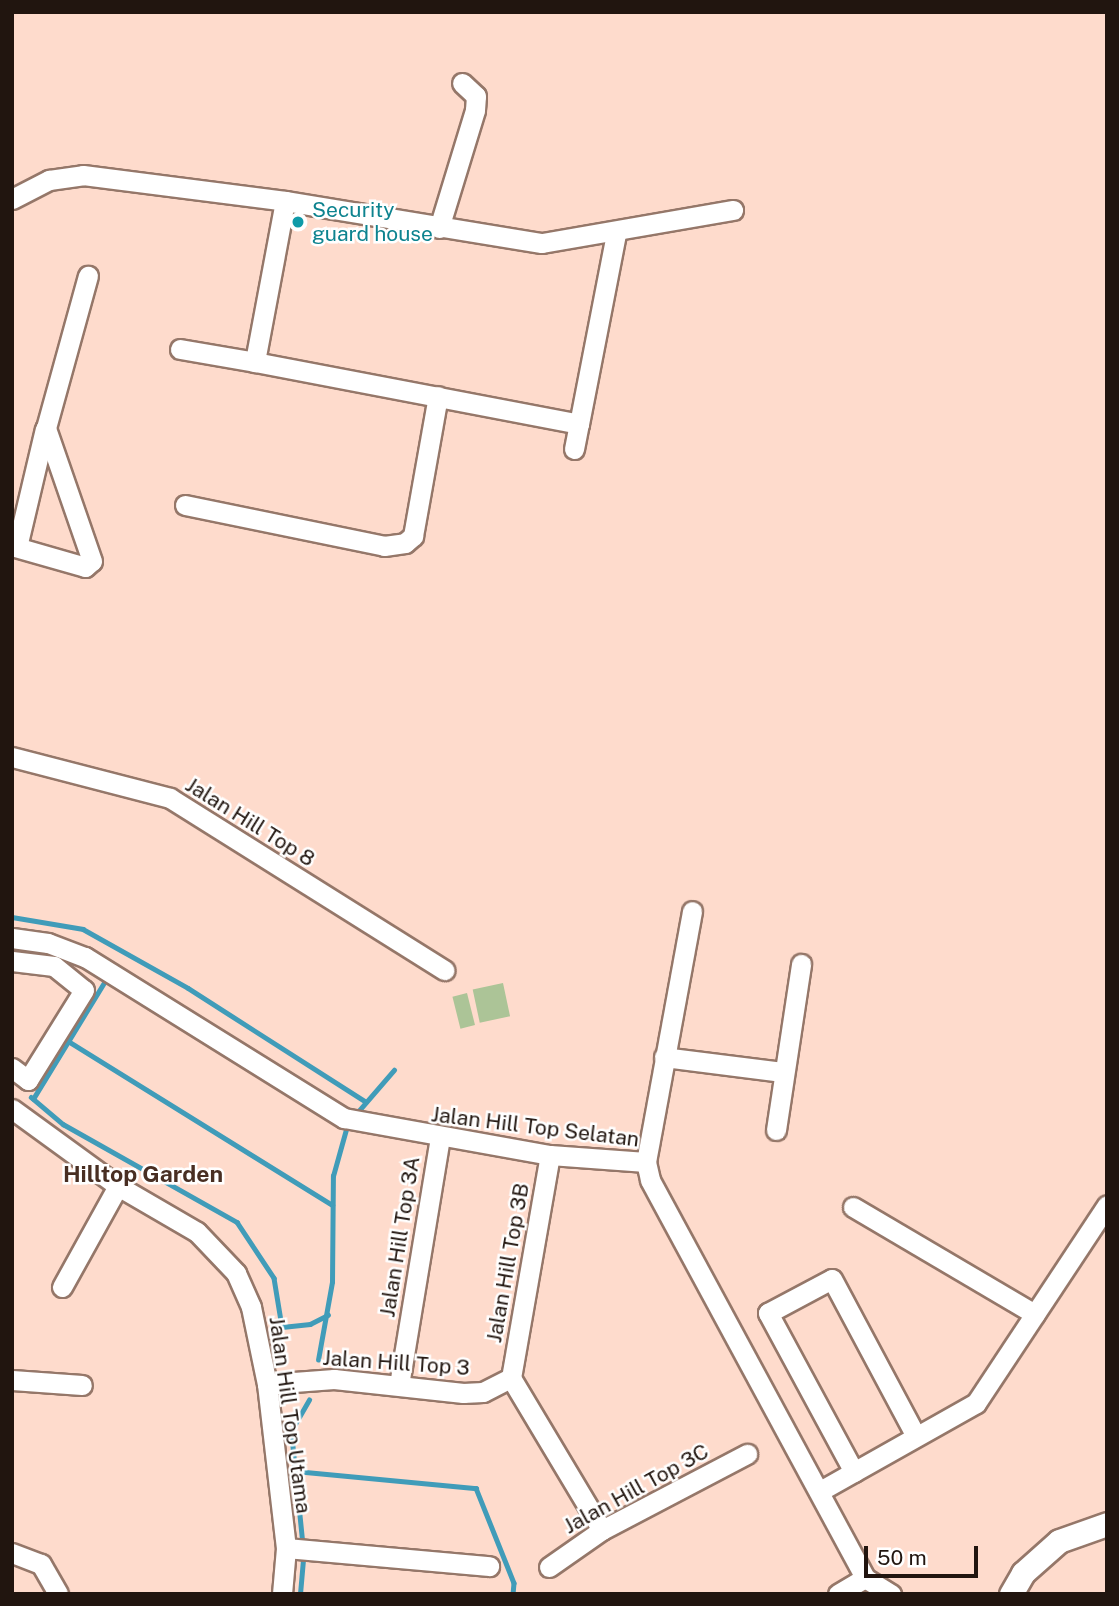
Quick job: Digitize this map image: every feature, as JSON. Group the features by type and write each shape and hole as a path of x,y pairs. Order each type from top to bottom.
{"main road":[{"path":"1011,1594 1023,1573 1059,1541 1107,1524"}],"street":[{"path":"439,228 475,110 476,96 463,83"},
{"path":"12,199 49,180 83,175 285,201 542,243 615,234 733,210"},
{"path":"255,362 285,201"},
{"path":"574,449 615,234"},
{"path":"46,428 92,561 86,567 15,547 46,428 88,276"},
{"path":"180,349 579,424"},
{"path":"185,505 384,546 405,543 412,536 438,396"},
{"name":"Jalan Hill Top 8","path":"12,757 170,798 444,970"},
{"path":"646,1163 692,911"},
{"name":"Jalan Hill Top Selatan","path":"12,938 48,943 85,957 344,1118 440,1138 550,1155 646,1163 650,1181 865,1578"},
{"path":"12,961 54,966 84,990 12,1102"},
{"path":"776,1130 801,964"},
{"path":"664,1057 783,1072"},
{"path":"12,1068 28,1080"},
{"name":"Jalan Hill Top Utama","path":"12,1109 118,1186 197,1232 236,1273 251,1307 267,1384 286,1548 282,1594"},
{"name":"Jalan Hill Top 3A","path":"399,1385 440,1138"},
{"name":"Jalan Hill Top 3B","path":"511,1378 550,1155"},
{"path":"62,1287 118,1186"},
{"path":"820,1492 976,1403 1107,1205"},
{"path":"853,1207 1035,1314"},
{"path":"853,1472 768,1313 831,1279 916,1436"},
{"path":"511,1378 602,1530"},
{"name":"Jalan Hill Top 3","path":"267,1384 334,1379 473,1392 511,1378"},
{"path":"12,1380 82,1385"},
{"name":"Jalan Hill Top 3C","path":"549,1567 602,1530 747,1454"},
{"path":"286,1548 489,1566"},
{"path":"12,1553 41,1564 58,1594"},
{"path":"838,1594 865,1578 891,1594"}],"green space":[{"path":"503,983 510,1016 480,1023 473,989"},
{"path":"467,993 475,1025 460,1029 452,997"}],"waterway":[{"path":"12,917 83,929 188,988 366,1102"},
{"path":"33,1099 107,978"},
{"path":"68,1041 332,1205"},
{"path":"356,1114 394,1070"},
{"path":"31,1097 63,1124 237,1222 274,1278 282,1327 310,1324 328,1315"},
{"path":"318,1360 332,1282 333,1176 347,1126 343,1124"},
{"path":"302,1540 291,1431 309,1400"},
{"path":"295,1471 476,1488 514,1583 513,1594"},
{"path":"300,1594 303,1561"}],"place":[{"name":"Security guard house","path":"298,222"}],"district":[{"name":"Hilltop Garden","path":"143,1174"}]}
